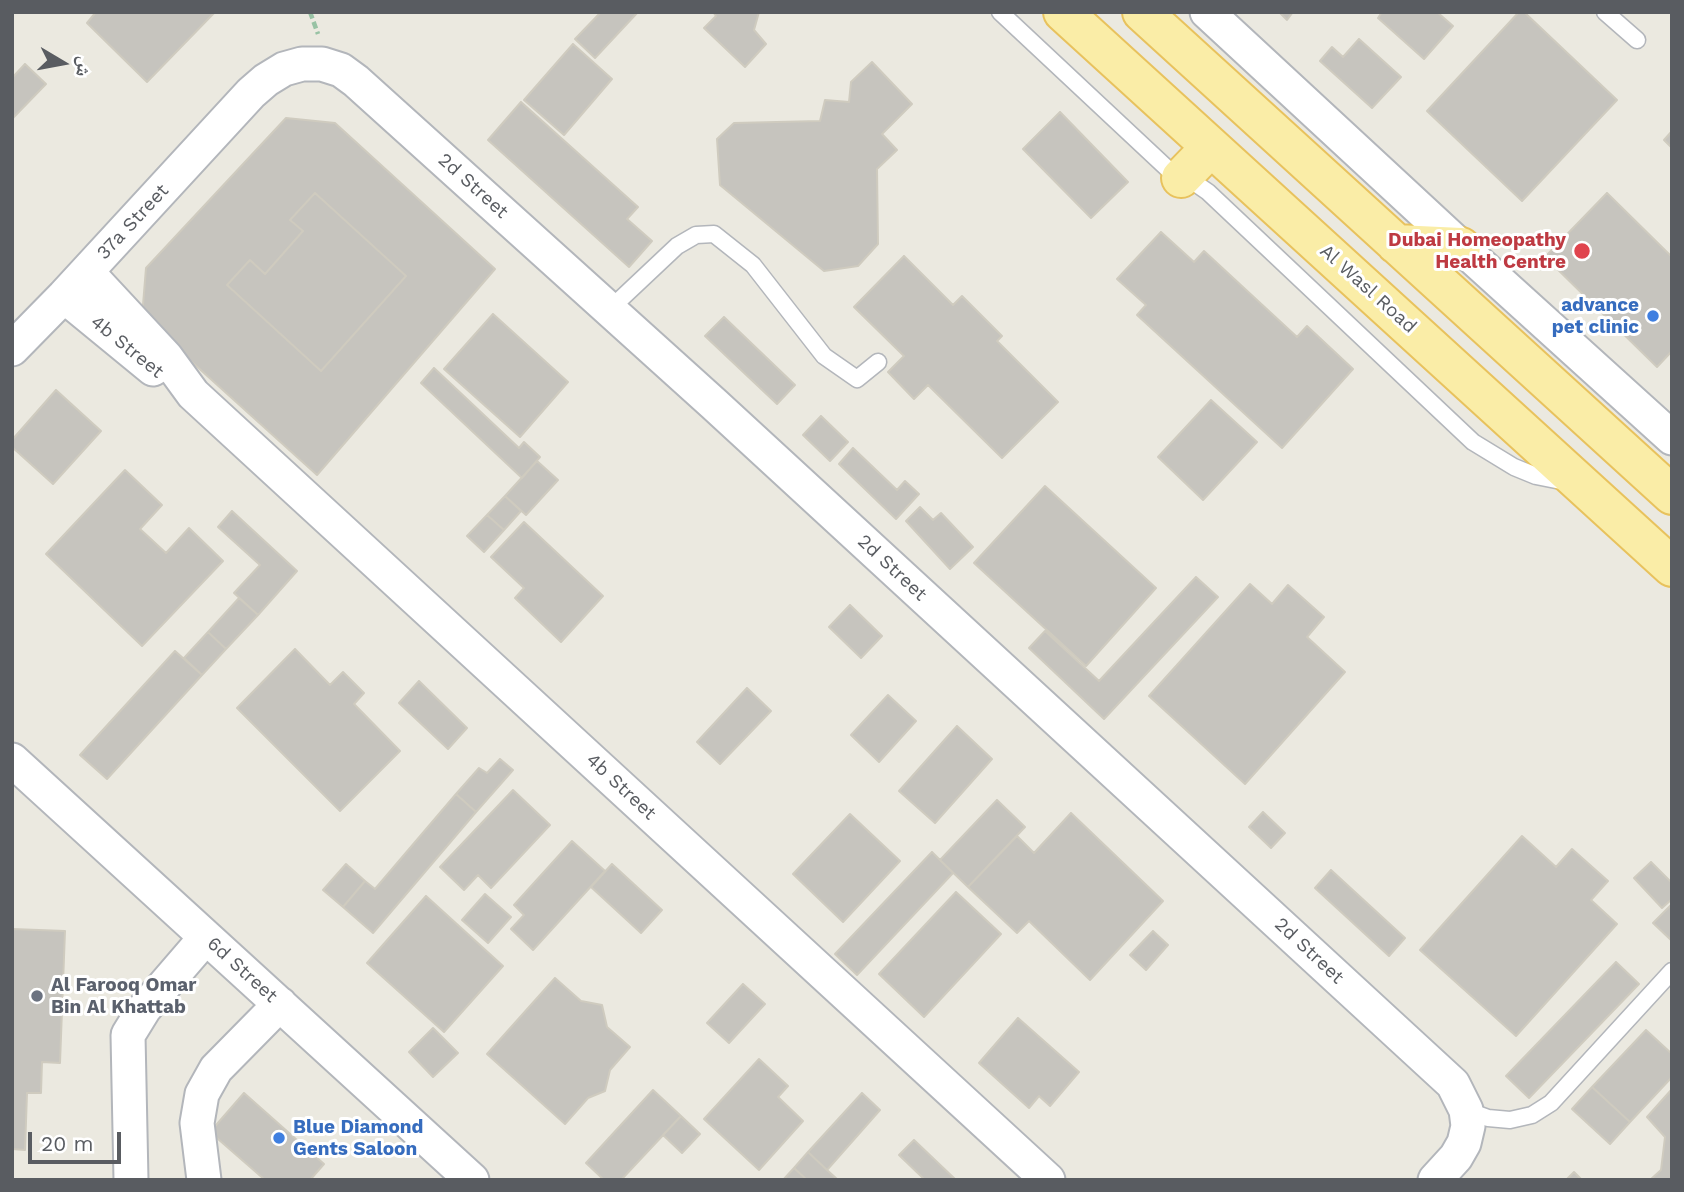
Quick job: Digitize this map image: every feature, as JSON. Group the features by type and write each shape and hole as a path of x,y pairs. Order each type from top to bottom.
{"main road":[{"name":"Al Wasl Road","path":"1063,12 1672,567"},
{"path":"1142,12 1672,495"},
{"path":"1181,178 1211,147"},
{"path":"1395,244 1461,247"}],"street":[{"path":"1207,12 1672,438"},
{"name":"2d Street","path":"251,93 284,69 302,64 322,64 341,70 356,81 1442,1073 1461,1096 1466,1110"},
{"name":"37a Street","path":"12,349 251,93"},
{"name":"4b Street","path":"86,272 166,357 193,394"},
{"name":"4b Street","path":"64,296 152,368 193,394 1048,1180"},
{"name":"6d Street","path":"12,760 472,1180"},
{"path":"131,1180 128,1035 144,1009 206,937"},
{"path":"204,1180 198,1123 202,1094 216,1069 280,1004"},
{"path":"1445,1168 1464,1143 1468,1126 1466,1110"}],"lane":[{"path":"1000,12 1166,168 1202,187 1473,442 1503,461 1536,476 1582,483"},
{"path":"1605,12 1625,18 1637,40"},
{"path":"609,310 677,246 696,235 714,234 753,265 824,356 857,379 878,362"},
{"path":"1466,1110 1488,1118 1510,1120 1532,1115 1551,1103 1672,971"}],"building":[{"path":"96,12 215,12 147,82 87,23"},
{"path":"601,12 638,12 595,58 575,39"},
{"path":"713,12 759,12 754,30 766,44 745,67 704,28 716,16"},
{"path":"1279,12 1293,12 1287,20"},
{"path":"1382,12 1437,12 1453,26 1424,59 1378,18"},
{"path":"1519,12 1524,12 1617,100 1522,201 1427,111"},
{"path":"1359,39 1401,77 1372,108 1320,61 1332,47 1343,57"},
{"path":"573,44 612,79 564,135 524,100"},
{"path":"872,62 912,104 882,134 897,150 877,169 878,244 858,266 824,271 720,185 717,139 734,123 820,121 825,100 849,102 851,82"},
{"path":"25,64 46,84 12,119 12,78"},
{"path":"521,102 638,207 627,219 652,241 629,267 488,140"},
{"path":"1060,112 1128,182 1091,218 1023,149"},
{"path":"286,118 335,123 495,269 317,475 142,317 146,268","holes":["315,193 406,276 321,371 227,285 250,260 265,274 303,231 290,220"]},
{"path":"1672,131 1672,148 1664,140"},
{"path":"315,193 406,276 321,371 227,285 250,260 265,274 303,231 290,220"},
{"path":"1607,193 1672,257 1672,351 1657,367 1545,257"},
{"path":"1161,232 1194,262 1204,251 1297,337 1307,326 1353,369 1282,448 1137,315 1146,305 1117,279"},
{"path":"904,256 953,305 962,296 1002,336 997,341 1058,402 1002,458 928,385 914,399 888,372 904,356 854,307"},
{"path":"493,314 568,382 520,437 444,369"},
{"path":"724,317 795,385 777,404 705,336"},
{"path":"434,368 519,448 524,442 540,457 522,478 421,383"},
{"path":"56,390 101,431 53,484 12,447 12,440"},
{"path":"1211,400 1257,442 1203,500 1158,457"},
{"path":"821,416 848,442 830,461 803,435"},
{"path":"853,448 897,490 905,481 919,494 896,519 839,464"},
{"path":"537,461 558,480 526,515 505,496"},
{"path":"125,470 162,505 140,529 166,553 189,528 223,561 142,646 46,554"},
{"path":"1045,486 1156,588 1086,666 974,563"},
{"path":"505,496 521,511 504,530 487,515"},
{"path":"920,507 933,520 941,513 973,547 950,569 906,521"},
{"path":"232,511 297,571 258,615 234,593 260,565 218,527"},
{"path":"487,515 504,530 484,552 467,536"},
{"path":"524,522 603,596 561,642 515,598 524,588 491,557"},
{"path":"1196,577 1218,597 1104,719 1029,648 1045,631 1099,681"},
{"path":"1250,584 1272,604 1288,585 1324,617 1307,637 1345,672 1245,784 1149,696"},
{"path":"239,598 258,615 226,649 208,632"},
{"path":"850,605 882,636 861,658 829,627"},
{"path":"208,632 226,649 202,675 184,658"},
{"path":"295,649 330,685 343,672 364,693 354,704 400,751 340,811 237,708"},
{"path":"175,651 202,675 107,779 80,755"},
{"path":"419,681 467,728 448,749 399,703"},
{"path":"747,688 771,711 720,764 697,742"},
{"path":"888,695 916,721 879,762 851,735"},
{"path":"957,726 992,759 935,823 899,791"},
{"path":"500,759 513,770 476,812 456,794 479,768 487,773"},
{"path":"513,790 550,825 491,888 478,875 464,890 440,867"},
{"path":"456,794 476,812 373,933 343,907 365,881 375,889"},
{"path":"997,800 1025,827 968,887 940,860"},
{"path":"1263,812 1285,833 1271,848 1249,827"},
{"path":"1071,813 1163,901 1090,980 1029,921 1017,933 968,887 1017,836 1034,853"},
{"path":"850,814 900,861 843,922 793,874"},
{"path":"1522,836 1556,867 1572,849 1608,881 1591,900 1617,924 1516,1036 1420,950"},
{"path":"572,841 605,871 533,950 511,929 524,915 514,905"},
{"path":"932,852 953,873 857,975 835,954"},
{"path":"1651,862 1672,883 1672,899 1662,908 1634,878"},
{"path":"346,864 365,881 343,907 323,890"},
{"path":"612,864 662,910 641,933 591,887"},
{"path":"1331,870 1405,938 1389,956 1315,888"},
{"path":"956,892 1001,934 924,1017 879,974"},
{"path":"485,894 511,917 488,943 462,920"},
{"path":"426,896 503,966 444,1032 367,963"},
{"path":"1672,904 1672,941 1653,923"},
{"name":"Al Farooq Omar Bin Al Khattab","path":"12,929 65,931 60,1063 42,1062 41,1093 27,1093 25,1150 12,1149"},
{"path":"1153,931 1168,945 1146,970 1130,955"},
{"path":"1616,962 1639,984 1529,1098 1506,1076"},
{"path":"555,978 581,1001 602,1005 607,1027 630,1047 610,1070 605,1091 588,1098 565,1124 487,1054"},
{"path":"743,984 765,1004 729,1043 707,1023"},
{"path":"1018,1018 1079,1072 1050,1106 1039,1096 1029,1108 979,1063"},
{"path":"433,1028 458,1053 433,1077 409,1052"},
{"path":"1646,1030 1672,1054 1672,1077 1630,1122 1592,1087"},
{"path":"759,1059 788,1086 778,1097 803,1121 759,1170 704,1119"},
{"path":"1592,1087 1630,1122 1610,1144 1572,1109"},
{"path":"1672,1089 1672,1180 1650,1180 1661,1170 1665,1137 1647,1117"},
{"path":"653,1090 681,1116 621,1180 604,1180 586,1163"},
{"path":"244,1093 324,1164 310,1180 265,1180 210,1132"},
{"path":"862,1093 880,1110 827,1170 808,1152"},
{"path":"681,1116 700,1134 682,1153 663,1135"},
{"path":"914,1140 956,1180 925,1180 899,1155"},
{"path":"808,1152 838,1180 807,1180 794,1168"},
{"path":"794,1168 807,1180 783,1180"},
{"path":"1574,1172 1582,1180 1566,1180"}],"place":[{"name":"Dubai Homeopathy Health Centre","path":"1582,251"},
{"name":"advance pet clinic","path":"1653,316"},
{"name":"Al Farooq Omar Bin Al Khattab","path":"37,996"},
{"name":"Blue Diamond Gents Saloon","path":"279,1138"}]}
